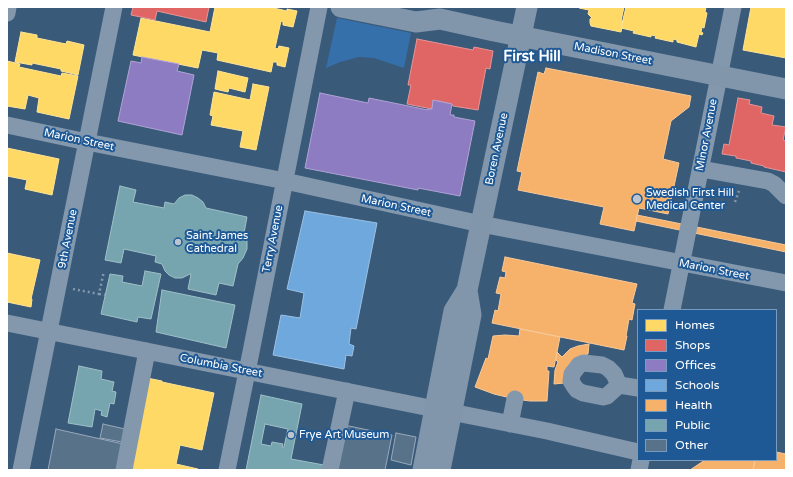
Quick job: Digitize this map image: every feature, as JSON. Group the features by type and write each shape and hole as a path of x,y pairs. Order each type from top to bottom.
{"main road":[{"name":"Madison Street","path":"341,7 416,22 433,13 521,36 786,89"},
{"name":"Boren Avenue","path":"423,470 443,410 471,315 467,290 527,7"},
{"name":"Boren Avenue","path":"440,470 443,410"}],"street":[{"path":"7,13 8,7"},
{"name":"9th Avenue","path":"21,470 114,7"},
{"name":"Terry Avenue","path":"227,470 248,371 319,7"},
{"name":"Minor Avenue","path":"672,309 733,7"},
{"name":"Marion Street","path":"7,125 284,181 481,224 786,283"},
{"path":"701,168 768,181 774,184 786,196"},
{"name":"Columbia Street","path":"7,323 547,431 637,452"},
{"path":"124,470 147,351"},
{"path":"619,385 637,388"},
{"path":"330,470 347,391"},
{"path":"510,424 515,399"}],"path":[{"path":"735,202 739,191"},
{"path":"99,294 104,271"},
{"path":"73,289 105,296"}],"shaded area":[{"path":"337,18 411,33 404,68 374,58 359,57 340,62 326,68"}],"building: Homes":[{"path":"215,7 269,7 287,11 287,9 297,11 293,27 283,25 283,22 281,21 275,48 278,49 279,46 289,48 285,67 277,65 277,62 273,62 271,72 217,60 218,53 202,50 198,68 133,55 141,18 210,32"},
{"path":"579,7 624,7 621,21 623,21 621,32 591,26 590,19 592,18 588,14 589,10"},
{"path":"626,7 706,7 705,12 707,13 704,28 702,27 701,32 703,33 702,35 699,34 696,47 677,42 677,40 673,39 673,42 655,38 656,36 651,35 651,37 633,33 634,31 621,28"},
{"path":"751,7 786,7 786,58 743,50"},
{"path":"21,32 37,35 37,38 66,44 67,41 84,45 78,75 61,71 61,69 32,63 32,65 15,62"},
{"path":"7,61 20,64 19,67 61,76 62,73 78,76 69,119 37,112 39,98 28,95 25,109 7,106"},
{"path":"218,71 248,78 245,92 229,88 228,92 215,89"},
{"path":"253,84 269,87 256,150 240,147 243,131 211,125 213,116 210,115 214,92 250,100"},
{"path":"7,148 59,159 52,195 25,189 27,180 7,176"},
{"path":"7,253 40,260 31,299 31,307 7,302"},
{"path":"147,378 214,393 202,450 180,445 176,464 198,470 128,470"}],"building: Shops":[{"path":"133,7 209,7 206,22 157,11 155,20 131,15"},
{"path":"417,39 473,50 474,47 493,51 490,69 486,68 478,110 453,106 452,104 433,100 432,109 407,104 411,85 408,85"},
{"path":"738,98 750,100 749,104 762,107 761,113 774,116 772,125 786,127 783,140 786,141 786,172 751,163 751,161 736,158 736,156 722,154 724,144 729,145"}],"building: Offices":[{"path":"142,57 179,64 177,71 194,75 182,135 118,121 131,61 141,63"},
{"path":"320,93 368,103 369,98 428,110 432,109 433,100 452,104 450,115 475,121 460,196 418,188 418,190 305,168"}],"building: Schools":[{"path":"305,211 377,223 356,329 351,328 349,344 354,346 352,356 346,355 344,369 273,355 281,315 300,318 304,293 287,289"}],"building: Health":[{"path":"546,68 691,96 689,107 671,121 663,159 679,163 668,214 639,208 634,231 600,224 604,207 518,190 522,172 517,171 538,72 544,74"},
{"path":"637,215 786,245 786,252 636,221"},
{"path":"505,257 637,284 632,303 635,304 632,320 629,319 624,350 492,323 495,310 498,311 501,294 496,293 500,277 505,278 506,272 502,271"},
{"path":"520,329 560,337 554,367 547,366 547,371 549,371 547,401 515,399 494,394 475,387 486,358 488,359 493,336 519,336"},
{"path":"589,344 588,354 574,359 569,364 566,369 564,383 554,384 555,370 558,362 556,360 557,352 562,357 570,349"},
{"path":"777,452 786,454 786,470 753,470 755,461 777,461"},
{"path":"704,461 755,461 753,470 690,470"}],"building: Public":[{"name":"Saint James Cathedral","path":"120,186 136,190 133,202 164,208 165,202 174,204 179,198 185,195 192,195 203,202 206,208 247,217 244,233 247,240 247,249 243,258 238,264 233,286 219,283 216,295 188,289 191,274 182,278 175,278 165,271 162,264 155,262 156,256 124,249 121,263 105,260"},
{"path":"145,271 161,274 151,319 138,317 137,322 101,314 110,274 123,276 122,282 142,286"},
{"path":"162,290 235,305 226,348 156,332"},
{"path":"79,366 102,371 101,379 114,382 112,391 116,392 114,404 110,403 107,417 101,415 102,411 95,409 92,427 68,423"},
{"name":"Frye Art Museum","path":"261,395 302,404 291,459 324,465 323,470 246,470","holes":["265,424 288,429 284,447 282,447 283,444 272,442 271,446 261,444"]}],"building: Other":[{"path":"103,424 125,429 122,442 100,438"},
{"path":"344,425 392,435 385,470 335,470"},
{"path":"56,429 123,444 117,470 48,470"},
{"path":"396,433 416,437 411,465 391,460"}],"place":[{"name":"Swedish First Hill Medical Center","path":"637,199"},
{"name":"Saint James Cathedral","path":"178,242"},
{"name":"Frye Art Museum","path":"291,435"}],"district":[{"name":"First Hill","path":"532,57"}]}
